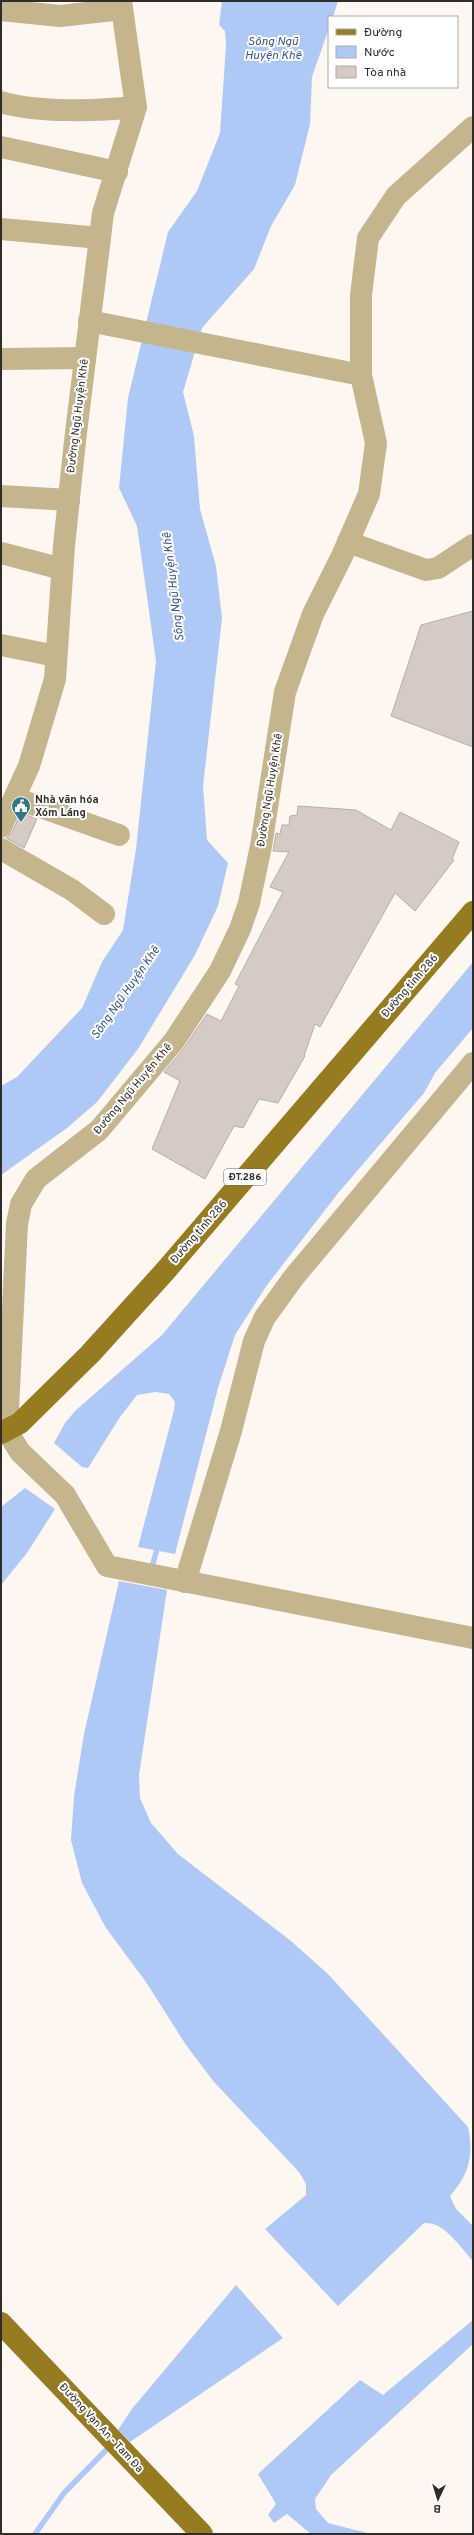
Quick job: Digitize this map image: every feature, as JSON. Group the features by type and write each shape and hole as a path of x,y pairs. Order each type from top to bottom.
{"main road":[{"name":"Đường tỉnh 286","path":"4,1432 20,1423 90,1354 167,1269 473,912"},
{"name":"Đường Vạn An - Tam Đa","path":"1,2323 202,2534"}],"street":[{"path":"1,10 60,16 121,5"},
{"name":"Đường Ngũ Huyện Khê","path":"1,827 10,799 29,766 55,679 62,569 85,358 98,323 100,238 103,213 136,107 121,5"},
{"path":"1,102 54,109 99,111 136,107"},
{"name":"Đường Ngũ Huyện Khê","path":"4,1432 17,1224 21,1204 36,1179 99,1130 174,1041 220,971 249,903 261,846 285,692 313,614 348,542 369,494 376,443 361,375 361,295 368,238 396,196 473,127"},
{"path":"1,147 117,172"},
{"path":"444,154 473,148"},
{"path":"1,229 100,238"},
{"path":"98,323 361,375"},
{"path":"1,359 85,358"},
{"path":"1,496 69,500"},
{"path":"348,542 426,570 438,568 473,545"},
{"path":"1,553 62,569"},
{"path":"1,645 56,656"},
{"path":"10,799 119,835"},
{"path":"1,848 72,890 104,914"},
{"path":"178,1580 231,1431 254,1341 265,1317 294,1277 473,1063"},
{"path":"4,1432 20,1452 64,1495 107,1566 473,1638"}],"water":[{"name":"Sông Ngũ Huyện Khê","path":"222,1 338,1 333,16 328,16 328,31 312,77 310,124 295,185 271,226 254,269 202,328 183,392 194,436 200,509 216,566 222,618 203,786 207,840 228,863 218,906 195,955 138,1049 97,1102 67,1128 1,1175 1,1086 17,1077 82,1008 102,962 123,930 136,849 156,661 137,526 119,488 128,398 168,232 197,191 220,133 226,45 225,31 219,25"},
{"path":"473,962 473,1028 435,1073 424,1093 339,1192 267,1285 235,1335 218,1388 175,1554 138,1547 175,1402 169,1394 155,1392 137,1395 120,1417 88,1468 82,1467 54,1443 65,1423 76,1410 162,1335"},
{"path":"25,1488 55,1509 27,1553 1,1585 1,1507"},
{"path":"119,1581 167,1590 139,1775 140,1798 151,1823 178,1854 291,1941 328,1974 468,2127 470,2137 470,2156 466,2172 450,2196 456,2209 473,2226 473,2261 445,2230 431,2223 424,2223 338,2306 265,2229 306,2195 306,2184 299,2172 214,2082 186,2045 146,1982 106,1928 82,1883 71,1840 74,1796 84,1734"},
{"path":"236,2285 283,2338 130,2442 118,2430 131,2410"},
{"path":"473,2320 473,2344 331,2475 315,2499 316,2509 328,2523 371,2534 311,2534 287,2514 274,2523 268,2515 276,2504 258,2474 360,2380 383,2395"}],"building":[{"path":"473,611 473,747 391,716 421,625"},
{"path":"298,806 356,810 391,830 400,812 459,842 452,859 454,860 415,911 395,893 320,1027 315,1024 305,1056 278,1103 259,1099 243,1128 234,1126 205,1179 152,1149 180,1081 164,1072 184,1048 207,1014 221,1021 239,986 235,984 283,892 270,887 289,852 273,851 276,833 280,834 282,825 289,825 290,816 297,815"},
{"path":"21,813 37,819 24,848 6,838 12,832"}],"waterway":[{"path":"151,1571 158,1545"},
{"path":"35,2534 64,2493 111,2445"}],"place":[{"name":"Nhà văn hóa Xóm Láng","path":"21,823"}]}
